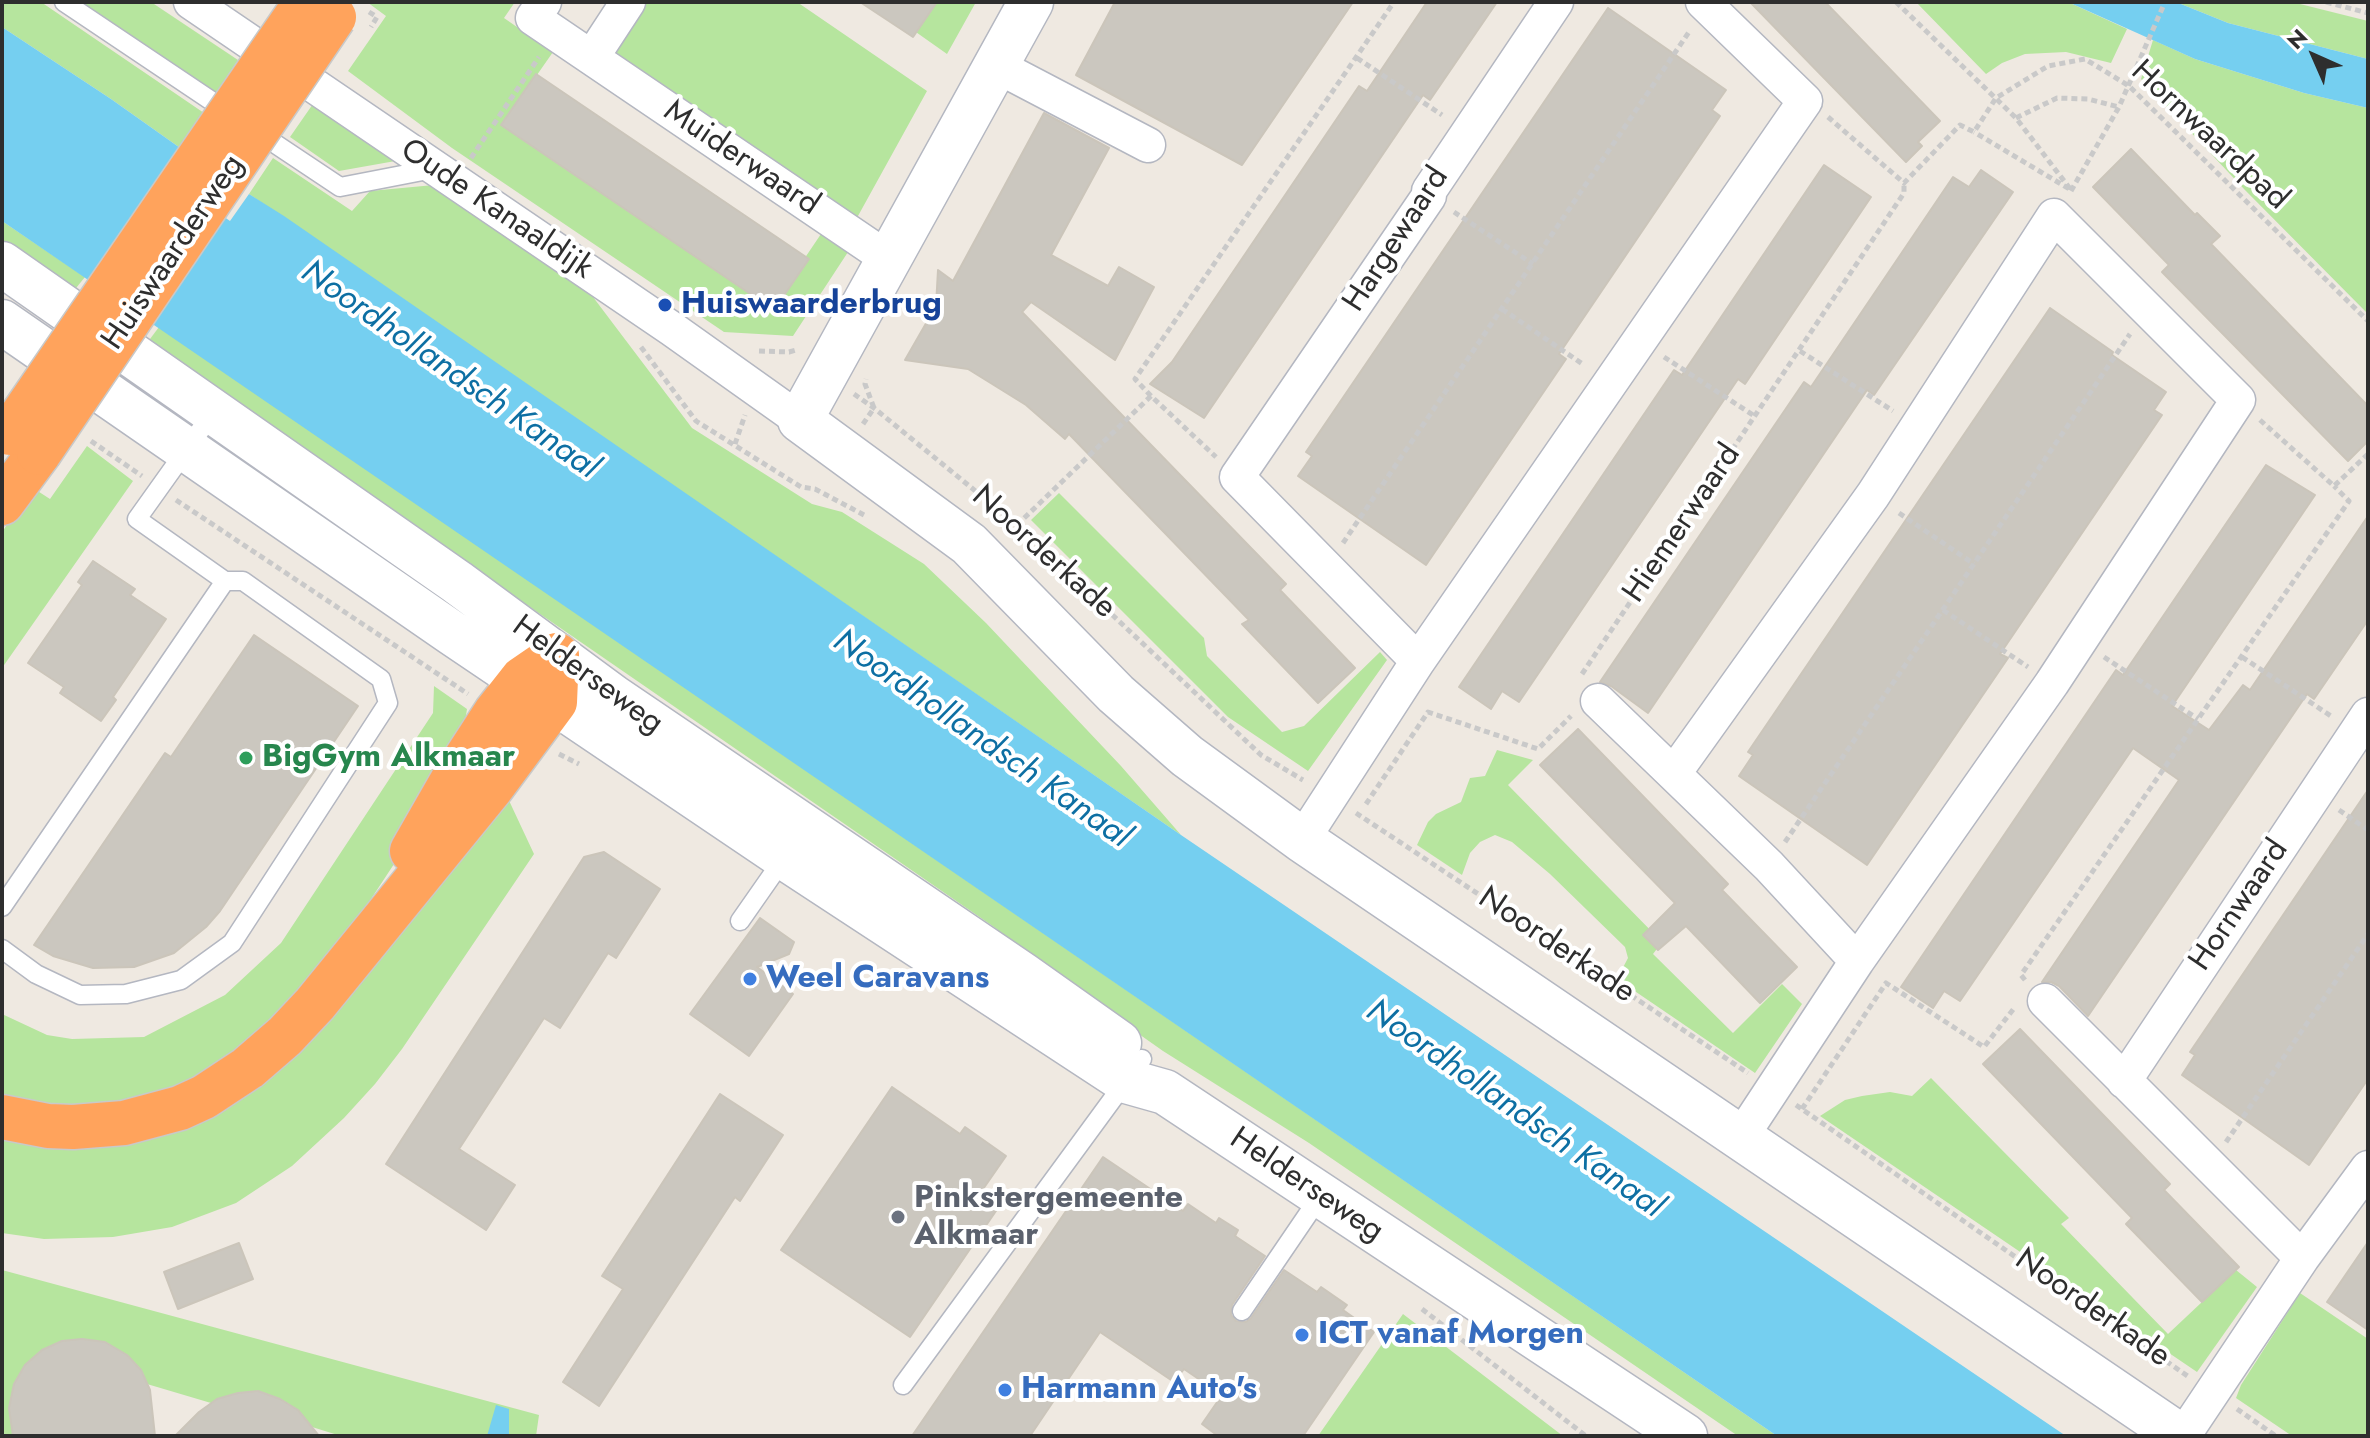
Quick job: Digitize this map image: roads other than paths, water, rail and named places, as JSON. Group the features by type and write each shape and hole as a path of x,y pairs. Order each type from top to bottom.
{"highway":[{"name":"Huiswaarderweg","path":"2,503 17,443 328,7"},
{"path":"2,1117 48,1126 124,1123 180,1108 225,1084 257,1060 305,1015 347,964 459,769 496,712 545,679"}],"main road":[{"path":"800,420 1031,2"},
{"name":"Helderseweg","path":"2,264 214,411 545,679"},
{"name":"Helderseweg","path":"2,322 187,449 795,843 1023,975 1144,1078 1685,1436"},
{"name":"Noorderkade","path":"800,420 969,544 1148,723 1187,756 1302,840 2182,1436"},
{"name":"Helderseweg","path":"1447,1281 1636,1436"}],"street":[{"name":"Oude Kanaaldijk","path":"191,2 443,176 664,323 800,420"},
{"path":"592,57 628,2"},
{"name":"Hargewaard","path":"1418,661 1237,477 1429,196 1429,191 1556,2"},
{"path":"1302,840 1345,806 1418,661 1805,101 1705,4"},
{"name":"Muiderwaard","path":"549,17 592,57 890,260"},
{"path":"997,66 1148,145"},
{"path":"1674,773 1873,495 2063,203 2146,310 2238,400 2052,683 1857,961 1741,1137"},
{"path":"1596,697 1769,866 1857,961"},
{"name":"Hornwaard","path":"2124,1081 2362,724"},
{"path":"2038,994 2302,1258"},
{"path":"2182,1436 2302,1258 2368,1168"}],"lane":[{"path":"64,2 340,187 443,176"},
{"path":"2,949 36,974 80,995 126,994 181,980 232,943 388,703 381,679 243,581 225,581 137,519 214,411"},
{"path":"2,907 225,581"},
{"path":"740,921 795,843"},
{"path":"903,1385 1144,1078"},
{"path":"1242,1311 1321,1195"}],"water":[{"path":"2068,2 2176,2 2228,23 2368,59 2368,108 2304,93 2195,59"},
{"name":"Noordhollandsch Kanaal","path":"2,27 183,150 166,176 230,221 249,194 284,216 1181,835 2066,1436 1777,1436 2,221"},
{"path":"496,1405 509,1409 509,1436 487,1436"}],"place":[{"name":"Huiswaarderbrug","path":"665,305"},
{"name":"BigGym Alkmaar","path":"246,758"},
{"name":"Weel Caravans","path":"750,979"},
{"name":"Pinkstergemeente Alkmaar","path":"898,1217"},
{"name":"ICT vanaf Morgen","path":"1302,1335"},
{"name":"Harmann Auto's","path":"1005,1390"}]}
